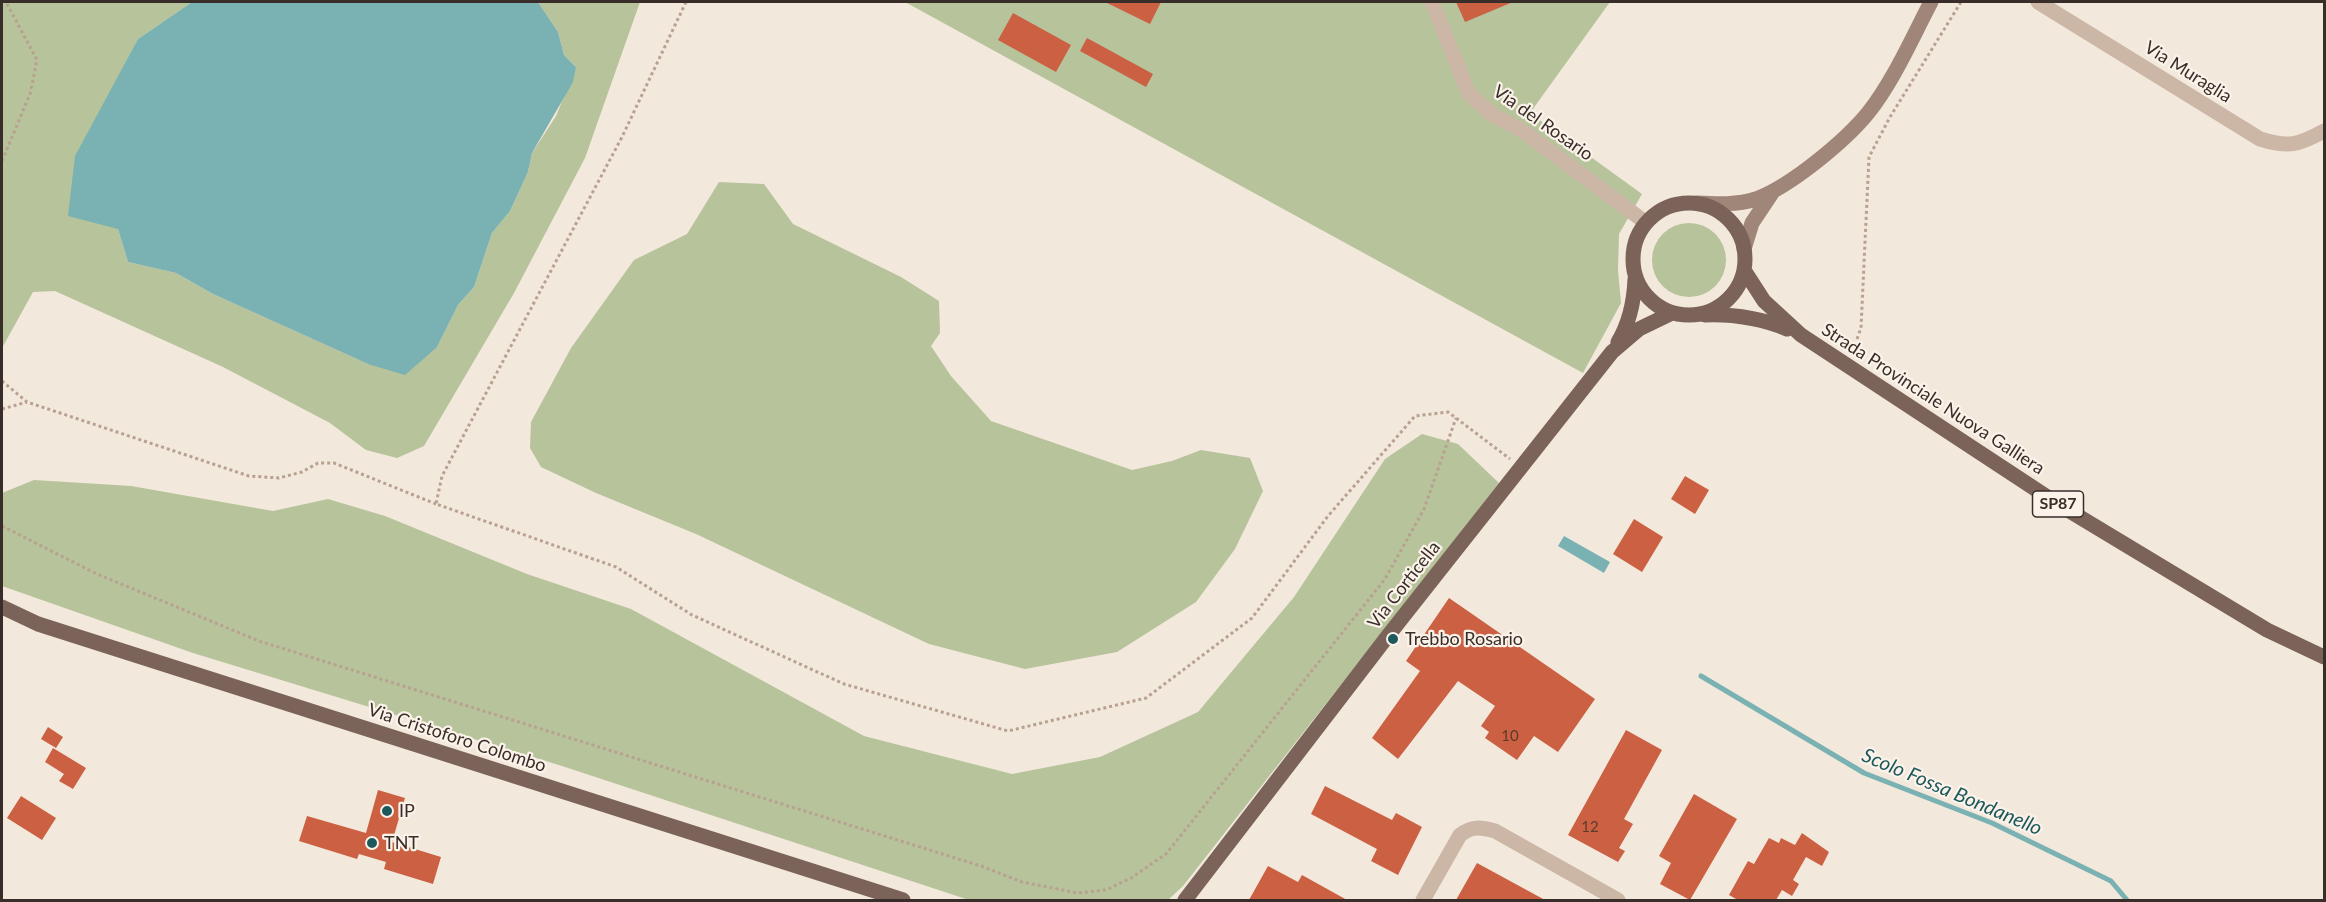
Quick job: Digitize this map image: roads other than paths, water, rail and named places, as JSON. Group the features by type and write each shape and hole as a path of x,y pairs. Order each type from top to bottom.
{"main road":[{"path":"1612,352 1630,316 1634,301 1635,276 1632,256 1645,222 1669,207 1682,203 1697,203 1723,214 1737,230 1744,249 1744,270 1733,294 1713,311 1700,315 1672,314 1659,308 1640,289 1635,276"},
{"name":"SP87","path":"1744,270 1764,301 1801,335"},
{"name":"Via Corticella","path":"1185,900 1612,352 1639,328 1672,314"},
{"name":"SP87","path":"1700,315 1753,318 1801,335"},
{"name":"Strada Provinciale Nuova Galliera","path":"1801,335 2058,504 2267,630 2325,657"},
{"name":"Via Cristoforo Colombo","path":"2,607 38,624 903,900"}],"street":[{"name":"Via del Rosario","path":"1432,2 1469,94 1493,115 1523,131 1645,222"},
{"path":"1697,203 1741,202 1774,191 1832,148 1868,113 1888,83 1931,2"},
{"name":"Via Muraglia","path":"2038,2 2260,139 2276,144 2300,144 2325,131"},
{"path":"1744,249 1752,223 1774,191"},
{"path":"1423,900 1460,835 1469,829 1480,827 1495,831 1618,900"}],"water":[{"path":"192,2 538,2 558,32 564,55 576,67 573,82 532,153 528,172 510,211 492,233 474,287 458,305 437,347 405,375 368,364 213,294 176,273 128,262 118,229 68,216 75,156 138,39"},
{"path":"1564,536 1610,562 1604,573 1558,546"}],"waterway":[{"name":"Scolo Fossa Bondanello","path":"1701,676 1864,773 1992,823 2111,881 2127,900"}],"place":[{"name":"Trebbo Rosario","path":"1393,639"},
{"name":"IP","path":"387,811"},
{"name":"TNT","path":"372,843"}]}
